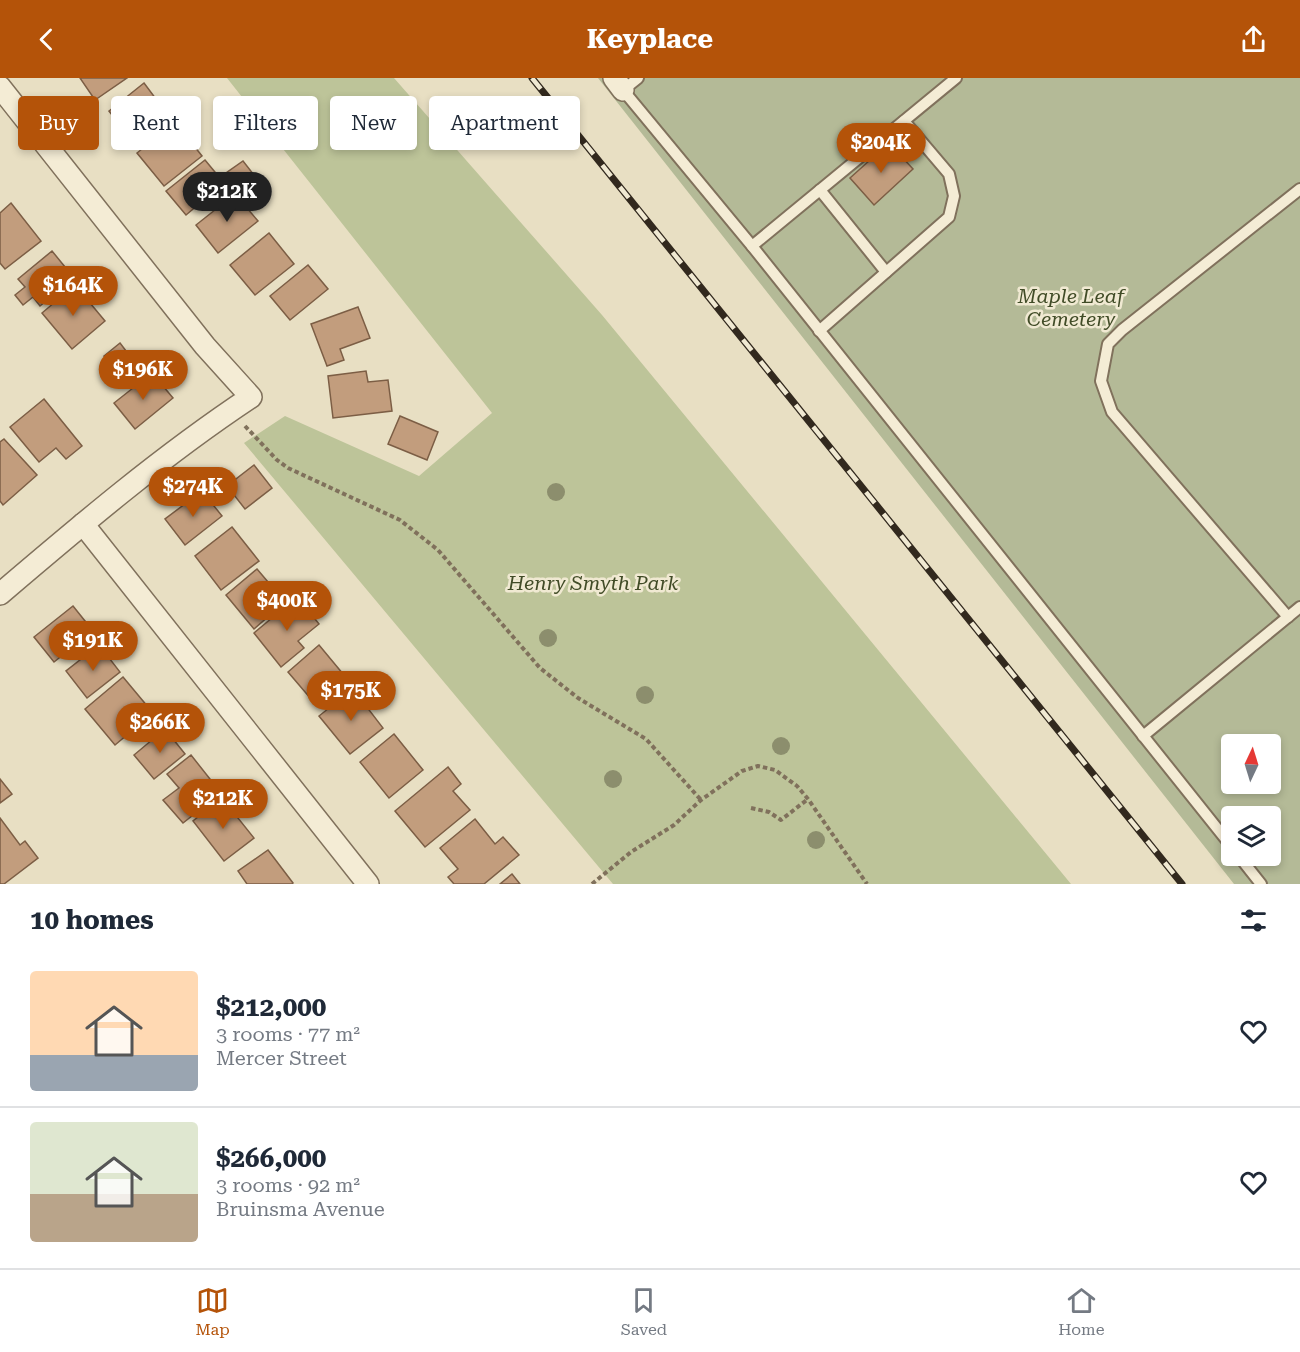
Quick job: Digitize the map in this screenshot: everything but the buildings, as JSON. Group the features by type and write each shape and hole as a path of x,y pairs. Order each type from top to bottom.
{"street":[{"path":"0,87 206,346 251,397 203,429 83,524 0,594"},
{"path":"83,524 368,884"}],"lane":[{"path":"752,246 956,78"},
{"path":"625,82 819,331 1221,833"},
{"path":"819,331 949,217 954,196 949,174 904,121"},
{"path":"1288,617 1112,412 1101,381 1107,344 1300,189"},
{"path":"820,190 886,272"},
{"path":"1143,736 1300,607"},
{"path":"1247,866 1261,884"}],"path":[{"path":"230,411 277,460 288,468 400,520 438,550 540,668 578,698 646,739 700,800"},
{"path":"592,884 631,852 674,825 700,800 742,771 758,766 775,770 797,786 867,884"},
{"path":"751,808 769,812 781,820 808,799"}],"green space":[{"name":"Henry Smyth Park","path":"227,78 394,78 410,96 330,96 330,150 417,150 417,104 429,118 429,150 457,150 602,315 1071,884 613,884 244,443 285,416 419,476 492,413 284,150 318,150 318,96 241,96"},
{"name":"Maple Leaf Cemetery","path":"598,78 1300,78 1300,884 1234,884"}],"railway":[{"path":"532,78 1182,884"}]}
